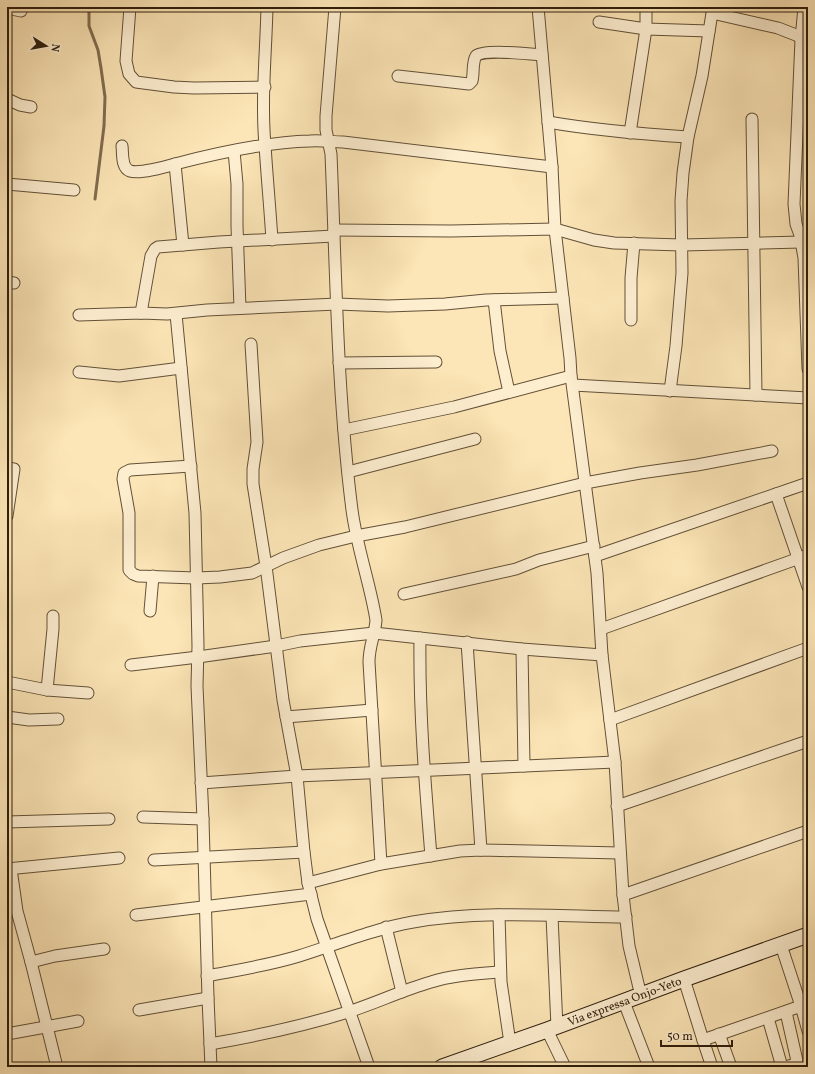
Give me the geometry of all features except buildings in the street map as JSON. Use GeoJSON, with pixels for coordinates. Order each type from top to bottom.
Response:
{"type":"FeatureCollection","features":[{"type":"Feature","properties":{"kind":"main road","name":"Via expressa Onjo-Yeto"},"geometry":{"type":"LineString","coordinates":[[452,1065],[684,979],[808,935]]}},
{"type":"Feature","properties":{"kind":"street"},"geometry":{"type":"LineString","coordinates":[[130,7],[126,61],[128,74],[136,82],[194,88],[265,87]]}},
{"type":"Feature","properties":{"kind":"street"},"geometry":{"type":"LineString","coordinates":[[267,7],[265,145],[272,240]]}},
{"type":"Feature","properties":{"kind":"street"},"geometry":{"type":"LineString","coordinates":[[335,7],[326,130],[331,154],[339,363],[348,472],[356,536],[375,615],[374,633],[369,652],[380,864]]}},
{"type":"Feature","properties":{"kind":"street"},"geometry":{"type":"LineString","coordinates":[[538,7],[552,167],[555,228],[572,381],[594,551],[602,655],[615,762],[623,895],[629,946],[641,996]]}},
{"type":"Feature","properties":{"kind":"street"},"geometry":{"type":"LineString","coordinates":[[630,133],[646,28],[646,7]]}},
{"type":"Feature","properties":{"kind":"street"},"geometry":{"type":"LineString","coordinates":[[7,8],[22,11]]}},
{"type":"Feature","properties":{"kind":"street"},"geometry":{"type":"LineString","coordinates":[[670,391],[682,273],[681,201],[683,173],[688,137],[702,76],[712,13],[778,28],[805,40]]}},
{"type":"Feature","properties":{"kind":"street"},"geometry":{"type":"LineString","coordinates":[[805,14],[805,40],[794,204],[796,224],[800,235],[804,258],[808,369]]}},
{"type":"Feature","properties":{"kind":"street"},"geometry":{"type":"LineString","coordinates":[[599,22],[646,28],[709,31]]}},
{"type":"Feature","properties":{"kind":"street"},"geometry":{"type":"LineString","coordinates":[[398,76],[469,84],[472,81],[474,62],[479,54],[492,53],[542,55]]}},
{"type":"Feature","properties":{"kind":"street"},"geometry":{"type":"LineString","coordinates":[[7,99],[20,105],[31,107]]}},
{"type":"Feature","properties":{"kind":"street"},"geometry":{"type":"LineString","coordinates":[[752,118],[752,207],[754,244],[756,395]]}},
{"type":"Feature","properties":{"kind":"street"},"geometry":{"type":"LineString","coordinates":[[548,122],[630,133],[688,137]]}},
{"type":"Feature","properties":{"kind":"street"},"geometry":{"type":"LineString","coordinates":[[122,146],[124,164],[130,171],[161,168],[265,145],[311,141],[343,142],[552,167]]}},
{"type":"Feature","properties":{"kind":"street"},"geometry":{"type":"LineString","coordinates":[[234,151],[238,184],[240,308]]}},
{"type":"Feature","properties":{"kind":"street"},"geometry":{"type":"LineString","coordinates":[[175,164],[183,245]]}},
{"type":"Feature","properties":{"kind":"street"},"geometry":{"type":"LineString","coordinates":[[7,184],[74,190]]}},
{"type":"Feature","properties":{"kind":"street"},"geometry":{"type":"LineString","coordinates":[[141,313],[152,252],[158,247],[272,240],[334,233],[451,232],[555,228],[594,240],[634,243],[682,245],[801,242]]}},
{"type":"Feature","properties":{"kind":"street"},"geometry":{"type":"LineString","coordinates":[[631,320],[631,278],[634,243]]}},
{"type":"Feature","properties":{"kind":"street"},"geometry":{"type":"LineString","coordinates":[[79,315],[141,313],[176,314],[240,308],[337,304],[388,306],[563,298]]}},
{"type":"Feature","properties":{"kind":"street"},"geometry":{"type":"LineString","coordinates":[[494,300],[500,351],[509,392]]}},
{"type":"Feature","properties":{"kind":"street"},"geometry":{"type":"LineString","coordinates":[[176,314],[195,513],[198,657],[197,686],[206,907],[210,1044],[209,1067]]}},
{"type":"Feature","properties":{"kind":"street"},"geometry":{"type":"LineString","coordinates":[[251,344],[257,442],[253,469],[253,484],[266,566],[286,717],[297,776],[309,888],[316,919],[368,1067]]}},
{"type":"Feature","properties":{"kind":"street"},"geometry":{"type":"LineString","coordinates":[[339,363],[436,362]]}},
{"type":"Feature","properties":{"kind":"street"},"geometry":{"type":"LineString","coordinates":[[79,372],[119,376],[181,368]]}},
{"type":"Feature","properties":{"kind":"street"},"geometry":{"type":"LineString","coordinates":[[344,430],[485,400],[509,392],[572,381],[670,391],[808,398]]}},
{"type":"Feature","properties":{"kind":"street"},"geometry":{"type":"LineString","coordinates":[[348,472],[475,439]]}},
{"type":"Feature","properties":{"kind":"street"},"geometry":{"type":"LineString","coordinates":[[191,466],[130,470],[123,475],[128,513],[129,570],[134,575],[196,578],[252,573],[283,558],[319,545],[356,536],[405,527],[585,483],[772,451]]}},
{"type":"Feature","properties":{"kind":"street"},"geometry":{"type":"LineString","coordinates":[[7,468],[14,470],[7,516]]}},
{"type":"Feature","properties":{"kind":"street"},"geometry":{"type":"LineString","coordinates":[[404,594],[516,568],[539,560],[594,551],[808,483]]}},
{"type":"Feature","properties":{"kind":"street"},"geometry":{"type":"LineString","coordinates":[[776,494],[803,556],[808,587]]}},
{"type":"Feature","properties":{"kind":"street"},"geometry":{"type":"LineString","coordinates":[[601,629],[803,556]]}},
{"type":"Feature","properties":{"kind":"street"},"geometry":{"type":"LineString","coordinates":[[150,611],[153,576]]}},
{"type":"Feature","properties":{"kind":"street"},"geometry":{"type":"LineString","coordinates":[[47,690],[53,616]]}},
{"type":"Feature","properties":{"kind":"street"},"geometry":{"type":"LineString","coordinates":[[131,665],[276,646],[300,641],[374,633],[522,649],[602,655]]}},
{"type":"Feature","properties":{"kind":"street"},"geometry":{"type":"LineString","coordinates":[[420,638],[419,686],[431,856]]}},
{"type":"Feature","properties":{"kind":"street"},"geometry":{"type":"LineString","coordinates":[[467,642],[481,850]]}},
{"type":"Feature","properties":{"kind":"street"},"geometry":{"type":"LineString","coordinates":[[610,720],[808,648]]}},
{"type":"Feature","properties":{"kind":"street"},"geometry":{"type":"LineString","coordinates":[[522,649],[524,766]]}},
{"type":"Feature","properties":{"kind":"street"},"geometry":{"type":"LineString","coordinates":[[7,682],[47,690],[88,693]]}},
{"type":"Feature","properties":{"kind":"street"},"geometry":{"type":"LineString","coordinates":[[286,717],[372,710]]}},
{"type":"Feature","properties":{"kind":"street"},"geometry":{"type":"LineString","coordinates":[[7,718],[36,720],[58,719]]}},
{"type":"Feature","properties":{"kind":"street"},"geometry":{"type":"LineString","coordinates":[[617,806],[808,741]]}},
{"type":"Feature","properties":{"kind":"street"},"geometry":{"type":"LineString","coordinates":[[201,783],[297,776],[615,762]]}},
{"type":"Feature","properties":{"kind":"street"},"geometry":{"type":"LineString","coordinates":[[143,817],[203,819]]}},
{"type":"Feature","properties":{"kind":"street"},"geometry":{"type":"LineString","coordinates":[[7,822],[109,819]]}},
{"type":"Feature","properties":{"kind":"street"},"geometry":{"type":"LineString","coordinates":[[623,895],[808,831]]}},
{"type":"Feature","properties":{"kind":"street"},"geometry":{"type":"LineString","coordinates":[[136,915],[206,907],[309,888],[380,864],[431,856],[481,850],[620,853]]}},
{"type":"Feature","properties":{"kind":"street"},"geometry":{"type":"LineString","coordinates":[[154,860],[304,852]]}},
{"type":"Feature","properties":{"kind":"street"},"geometry":{"type":"LineString","coordinates":[[57,1067],[17,911],[9,869],[119,858]]}},
{"type":"Feature","properties":{"kind":"street"},"geometry":{"type":"LineString","coordinates":[[207,976],[268,964],[298,956],[386,927],[443,917],[499,915],[626,917]]}},
{"type":"Feature","properties":{"kind":"street"},"geometry":{"type":"LineString","coordinates":[[499,915],[500,972],[510,1043]]}},
{"type":"Feature","properties":{"kind":"street"},"geometry":{"type":"LineString","coordinates":[[552,916],[552,1028],[565,1067]]}},
{"type":"Feature","properties":{"kind":"street"},"geometry":{"type":"LineString","coordinates":[[386,927],[402,992]]}},
{"type":"Feature","properties":{"kind":"street"},"geometry":{"type":"LineString","coordinates":[[781,945],[805,1005],[808,1031]]}},
{"type":"Feature","properties":{"kind":"street"},"geometry":{"type":"LineString","coordinates":[[31,962],[55,956],[104,950]]}},
{"type":"Feature","properties":{"kind":"street"},"geometry":{"type":"LineString","coordinates":[[210,1044],[273,1032],[349,1012],[431,982],[460,975],[500,972]]}},
{"type":"Feature","properties":{"kind":"street"},"geometry":{"type":"LineString","coordinates":[[684,979],[702,1040],[712,1067]]}},
{"type":"Feature","properties":{"kind":"street"},"geometry":{"type":"LineString","coordinates":[[139,1010],[208,998]]}},
{"type":"Feature","properties":{"kind":"street"},"geometry":{"type":"LineString","coordinates":[[624,1002],[649,1067]]}},
{"type":"Feature","properties":{"kind":"street"},"geometry":{"type":"LineString","coordinates":[[702,1040],[805,1005]]}},
{"type":"Feature","properties":{"kind":"street"},"geometry":{"type":"LineString","coordinates":[[785,1067],[796,1064],[797,1061],[786,1012]]}},
{"type":"Feature","properties":{"kind":"street"},"geometry":{"type":"LineString","coordinates":[[768,1018],[782,1067]]}},
{"type":"Feature","properties":{"kind":"street"},"geometry":{"type":"LineString","coordinates":[[7,1034],[78,1021]]}},
{"type":"Feature","properties":{"kind":"street"},"geometry":{"type":"LineString","coordinates":[[719,1034],[731,1067]]}},
{"type":"Feature","properties":{"kind":"waterway"},"geometry":{"type":"LineString","coordinates":[[89,7],[89,26],[98,50],[105,97],[104,126],[95,199]]}}]}
